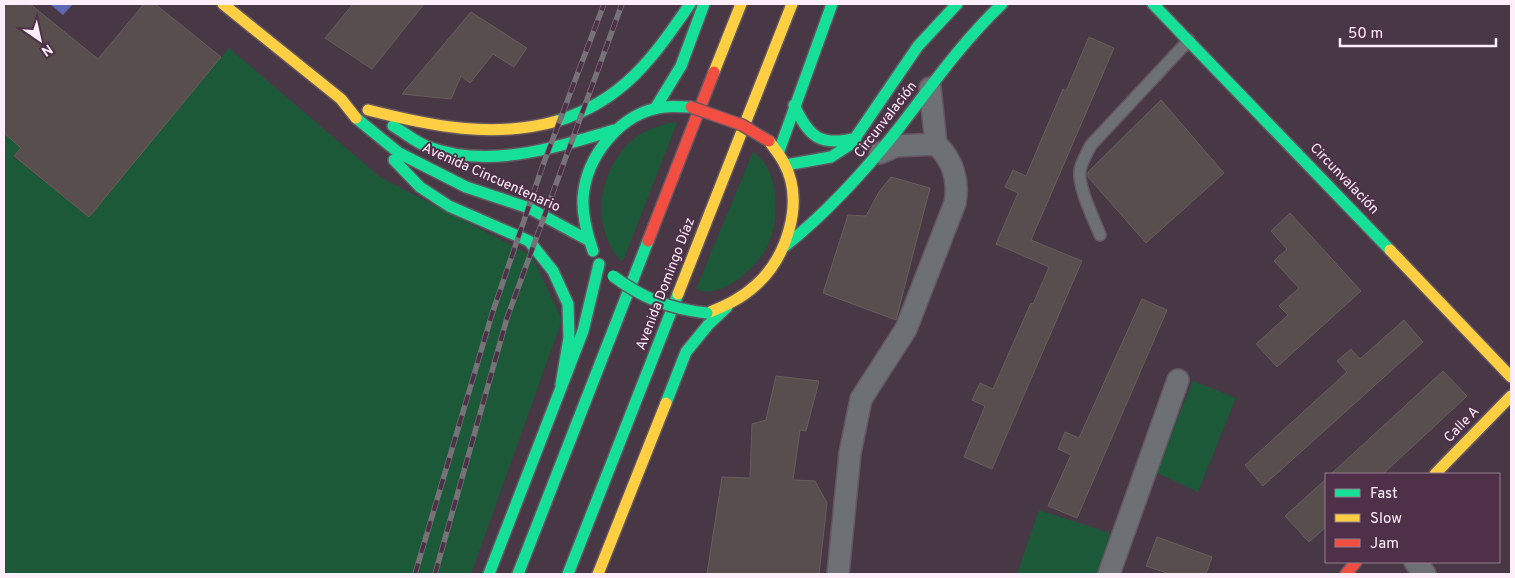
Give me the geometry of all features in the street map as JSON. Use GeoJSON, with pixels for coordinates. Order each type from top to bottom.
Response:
{"type":"FeatureCollection","features":[{"type":"Feature","properties":{"kind":"main road","name":"Avenida Cincuentenario"},"geometry":{"type":"LineString","coordinates":[[224,4],[341,99],[359,122],[399,153],[466,187],[529,208],[588,240]]}},
{"type":"Feature","properties":{"kind":"main road"},"geometry":{"type":"LineString","coordinates":[[368,110],[426,125],[479,132],[514,131],[550,124],[584,111],[614,94],[640,72],[662,46],[690,4]]}},
{"type":"Feature","properties":{"kind":"main road"},"geometry":{"type":"LineString","coordinates":[[656,107],[681,66],[704,4]]}},
{"type":"Feature","properties":{"kind":"main road"},"geometry":{"type":"LineString","coordinates":[[518,574],[741,4]]}},
{"type":"Feature","properties":{"kind":"main road","name":"Avenida Domingo Díaz"},"geometry":{"type":"LineString","coordinates":[[568,574],[792,4]]}},
{"type":"Feature","properties":{"kind":"main road"},"geometry":{"type":"LineString","coordinates":[[778,151],[832,4]]}},
{"type":"Feature","properties":{"kind":"main road","name":"Circunvalación"},"geometry":{"type":"LineString","coordinates":[[786,164],[831,157],[857,138],[918,46],[957,4]]}},
{"type":"Feature","properties":{"kind":"main road","name":"Circunvalación"},"geometry":{"type":"LineString","coordinates":[[785,246],[810,227],[880,153],[989,15],[1002,4]]}},
{"type":"Feature","properties":{"kind":"main road","name":"Circunvalación"},"geometry":{"type":"LineString","coordinates":[[1153,4],[1511,378]]}},
{"type":"Feature","properties":{"kind":"main road","name":"Avenida Cincuentenario"},"geometry":{"type":"LineString","coordinates":[[341,99],[368,110],[425,145],[468,158],[541,151],[614,130]]}},
{"type":"Feature","properties":{"kind":"main road"},"geometry":{"type":"LineString","coordinates":[[598,574],[686,352],[708,325],[727,307],[756,287],[773,268],[785,246],[791,223],[792,199],[786,164],[769,141],[742,125],[691,107],[673,104],[656,107],[630,118],[614,130],[596,154],[586,182],[583,211],[588,240],[599,264],[633,292],[656,304],[681,311],[707,313],[727,307]]}},
{"type":"Feature","properties":{"kind":"main road"},"geometry":{"type":"LineString","coordinates":[[794,105],[805,128],[815,138],[834,143],[857,138]]}},
{"type":"Feature","properties":{"kind":"main road"},"geometry":{"type":"LineString","coordinates":[[359,122],[420,187],[449,206],[529,241],[553,271],[568,304],[569,338],[561,385]]}},
{"type":"Feature","properties":{"kind":"main road"},"geometry":{"type":"LineString","coordinates":[[489,574],[583,332],[599,264]]}},
{"type":"Feature","properties":{"kind":"main road","name":"Calle A"},"geometry":{"type":"LineString","coordinates":[[1436,473],[1511,396]]}},
{"type":"Feature","properties":{"kind":"main road"},"geometry":{"type":"LineString","coordinates":[[1346,574],[1355,563]]}},
{"type":"Feature","properties":{"kind":"street"},"geometry":{"type":"LineString","coordinates":[[838,574],[850,453],[861,399],[906,329],[955,203],[957,188],[953,170],[946,153],[936,144],[930,88]]}},
{"type":"Feature","properties":{"kind":"street"},"geometry":{"type":"LineString","coordinates":[[880,153],[896,146],[936,144]]}},
{"type":"Feature","properties":{"kind":"street"},"geometry":{"type":"LineString","coordinates":[[1109,574],[1178,380]]}},
{"type":"Feature","properties":{"kind":"street"},"geometry":{"type":"LineString","coordinates":[[1416,563],[1425,574]]}},
{"type":"Feature","properties":{"kind":"lane"},"geometry":{"type":"LineString","coordinates":[[242,4],[244,21]]}},
{"type":"Feature","properties":{"kind":"lane"},"geometry":{"type":"LineString","coordinates":[[1100,235],[1081,183],[1080,171],[1084,159],[1091,145],[1189,40]]}},
{"type":"Feature","properties":{"kind":"green space"},"geometry":{"type":"Polygon","coordinates":[[[229,48],[380,177],[532,256],[562,320],[471,574],[4,574],[4,133],[21,148],[14,157],[89,217],[229,48]]]}},
{"type":"Feature","properties":{"kind":"green space"},"geometry":{"type":"Polygon","coordinates":[[[674,122],[677,123],[623,261],[620,260],[610,246],[604,230],[602,196],[606,180],[613,164],[635,138],[649,130],[674,122]]]}},
{"type":"Feature","properties":{"kind":"green space"},"geometry":{"type":"Polygon","coordinates":[[[753,152],[762,160],[773,182],[776,209],[775,222],[768,245],[756,263],[738,280],[716,291],[706,292],[696,289],[753,152]]]}},
{"type":"Feature","properties":{"kind":"green space"},"geometry":{"type":"Polygon","coordinates":[[[1193,381],[1236,398],[1198,492],[1155,472],[1193,381]]]}},
{"type":"Feature","properties":{"kind":"green space"},"geometry":{"type":"Polygon","coordinates":[[[1039,510],[1116,535],[1102,574],[1017,574],[1039,510]]]}},
{"type":"Feature","properties":{"kind":"water"},"geometry":{"type":"Polygon","coordinates":[[[50,4],[73,4],[63,15],[50,4]]]}},
{"type":"Feature","properties":{"kind":"building"},"geometry":{"type":"Polygon","coordinates":[[[4,4],[30,4],[98,59],[144,4],[155,4],[221,57],[89,217],[14,156],[21,148],[4,133],[4,4]]]}},
{"type":"Feature","properties":{"kind":"building"},"geometry":{"type":"Polygon","coordinates":[[[353,4],[424,4],[372,69],[325,38],[353,4]]]}},
{"type":"Feature","properties":{"kind":"building"},"geometry":{"type":"Polygon","coordinates":[[[471,12],[527,48],[514,67],[493,54],[470,83],[461,76],[451,99],[402,94],[471,12]]]}},
{"type":"Feature","properties":{"kind":"building"},"geometry":{"type":"Polygon","coordinates":[[[1089,37],[1114,48],[1031,240],[1082,261],[992,469],[964,457],[985,406],[972,400],[980,383],[993,389],[1049,267],[996,244],[1018,193],[1005,187],[1013,170],[1026,176],[1063,89],[1066,91],[1089,37]]]}},
{"type":"Feature","properties":{"kind":"building"},"geometry":{"type":"Polygon","coordinates":[[[1161,100],[1224,173],[1146,243],[1088,177],[1088,172],[1161,100]]]}},
{"type":"Feature","properties":{"kind":"building"},"geometry":{"type":"Polygon","coordinates":[[[891,177],[930,188],[896,320],[823,293],[848,215],[866,216],[879,192],[891,177]]]}},
{"type":"Feature","properties":{"kind":"building"},"geometry":{"type":"Polygon","coordinates":[[[1290,213],[1361,291],[1277,367],[1256,344],[1288,315],[1279,306],[1299,288],[1274,261],[1287,249],[1271,231],[1290,213]]]}},
{"type":"Feature","properties":{"kind":"building"},"geometry":{"type":"Polygon","coordinates":[[[1142,299],[1167,310],[1077,518],[1048,506],[1071,455],[1058,449],[1065,432],[1079,438],[1142,299]]]}},
{"type":"Feature","properties":{"kind":"building"},"geometry":{"type":"Polygon","coordinates":[[[1404,320],[1423,342],[1263,486],[1245,465],[1347,372],[1337,361],[1351,349],[1360,359],[1404,320]]]}},
{"type":"Feature","properties":{"kind":"building"},"geometry":{"type":"Polygon","coordinates":[[[1443,371],[1467,396],[1384,473],[1332,473],[1443,371]]]}},
{"type":"Feature","properties":{"kind":"building"},"geometry":{"type":"Polygon","coordinates":[[[776,376],[819,381],[806,431],[800,430],[793,480],[815,481],[827,503],[819,574],[707,574],[722,477],[750,478],[752,424],[766,420],[776,376]]]}},
{"type":"Feature","properties":{"kind":"building"},"geometry":{"type":"Polygon","coordinates":[[[1325,480],[1325,528],[1309,542],[1285,516],[1325,480]]]}},
{"type":"Feature","properties":{"kind":"building"},"geometry":{"type":"Polygon","coordinates":[[[1157,537],[1212,557],[1206,574],[1170,574],[1146,566],[1157,537]]]}},
{"type":"Feature","properties":{"kind":"railway"},"geometry":{"type":"LineString","coordinates":[[415,574],[492,314],[543,165],[604,4]]}},
{"type":"Feature","properties":{"kind":"railway"},"geometry":{"type":"LineString","coordinates":[[435,574],[507,318],[622,4]]}},
{"type":"Feature","properties":{"kind":"traffic: fast"},"geometry":{"type":"LineString","coordinates":[[557,121],[600,102],[634,75],[663,42],[690,4]]}},
{"type":"Feature","properties":{"kind":"traffic: fast"},"geometry":{"type":"LineString","coordinates":[[656,107],[681,66],[704,4]]}},
{"type":"Feature","properties":{"kind":"traffic: fast"},"geometry":{"type":"LineString","coordinates":[[779,151],[832,4]]}},
{"type":"Feature","properties":{"kind":"traffic: fast"},"geometry":{"type":"LineString","coordinates":[[786,165],[831,157],[851,144],[918,46],[957,4]]}},
{"type":"Feature","properties":{"kind":"traffic: fast"},"geometry":{"type":"LineString","coordinates":[[785,246],[817,219],[860,175],[961,48],[1002,4]]}},
{"type":"Feature","properties":{"kind":"traffic: fast"},"geometry":{"type":"LineString","coordinates":[[1153,4],[1390,250]]}},
{"type":"Feature","properties":{"kind":"traffic: fast"},"geometry":{"type":"LineString","coordinates":[[794,105],[805,125],[817,137],[833,141],[856,138]]}},
{"type":"Feature","properties":{"kind":"traffic: fast"},"geometry":{"type":"LineString","coordinates":[[593,251],[585,225],[583,198],[591,167],[599,152],[620,127],[634,117],[664,107],[691,107]]}},
{"type":"Feature","properties":{"kind":"traffic: fast"},"geometry":{"type":"LineString","coordinates":[[356,118],[399,153],[466,187],[529,208],[588,240]]}},
{"type":"Feature","properties":{"kind":"traffic: fast"},"geometry":{"type":"LineString","coordinates":[[393,126],[426,146],[449,153],[473,156],[520,154],[614,130]]}},
{"type":"Feature","properties":{"kind":"traffic: fast"},"geometry":{"type":"LineString","coordinates":[[394,160],[420,187],[449,206],[529,241],[553,271],[568,304],[569,338],[561,385]]}},
{"type":"Feature","properties":{"kind":"traffic: fast"},"geometry":{"type":"LineString","coordinates":[[518,574],[648,241]]}},
{"type":"Feature","properties":{"kind":"traffic: fast"},"geometry":{"type":"LineString","coordinates":[[489,574],[583,331],[599,264]]}},
{"type":"Feature","properties":{"kind":"traffic: fast"},"geometry":{"type":"LineString","coordinates":[[613,276],[624,284],[657,301],[681,309],[707,313]]}},
{"type":"Feature","properties":{"kind":"traffic: fast"},"geometry":{"type":"LineString","coordinates":[[568,574],[678,294]]}},
{"type":"Feature","properties":{"kind":"traffic: fast"},"geometry":{"type":"LineString","coordinates":[[666,403],[686,352],[708,325],[727,307]]}},
{"type":"Feature","properties":{"kind":"traffic: slow"},"geometry":{"type":"LineString","coordinates":[[223,4],[341,99],[356,118]]}},
{"type":"Feature","properties":{"kind":"traffic: slow"},"geometry":{"type":"LineString","coordinates":[[714,72],[741,4]]}},
{"type":"Feature","properties":{"kind":"traffic: slow"},"geometry":{"type":"LineString","coordinates":[[678,294],[792,4]]}},
{"type":"Feature","properties":{"kind":"traffic: slow"},"geometry":{"type":"LineString","coordinates":[[368,110],[415,121],[486,130],[533,126],[557,121]]}},
{"type":"Feature","properties":{"kind":"traffic: slow"},"geometry":{"type":"LineString","coordinates":[[710,312],[734,301],[756,285],[776,260],[790,228],[793,211],[790,178],[779,154],[769,141]]}},
{"type":"Feature","properties":{"kind":"traffic: slow"},"geometry":{"type":"LineString","coordinates":[[1390,250],[1511,377]]}},
{"type":"Feature","properties":{"kind":"traffic: slow"},"geometry":{"type":"LineString","coordinates":[[1436,473],[1511,396]]}},
{"type":"Feature","properties":{"kind":"traffic: slow"},"geometry":{"type":"LineString","coordinates":[[598,574],[666,403]]}},
{"type":"Feature","properties":{"kind":"traffic: jam"},"geometry":{"type":"LineString","coordinates":[[648,241],[714,72]]}},
{"type":"Feature","properties":{"kind":"traffic: jam"},"geometry":{"type":"LineString","coordinates":[[691,107],[742,125],[769,141]]}},
{"type":"Feature","properties":{"kind":"traffic: jam"},"geometry":{"type":"LineString","coordinates":[[1346,574],[1355,563]]}}]}
